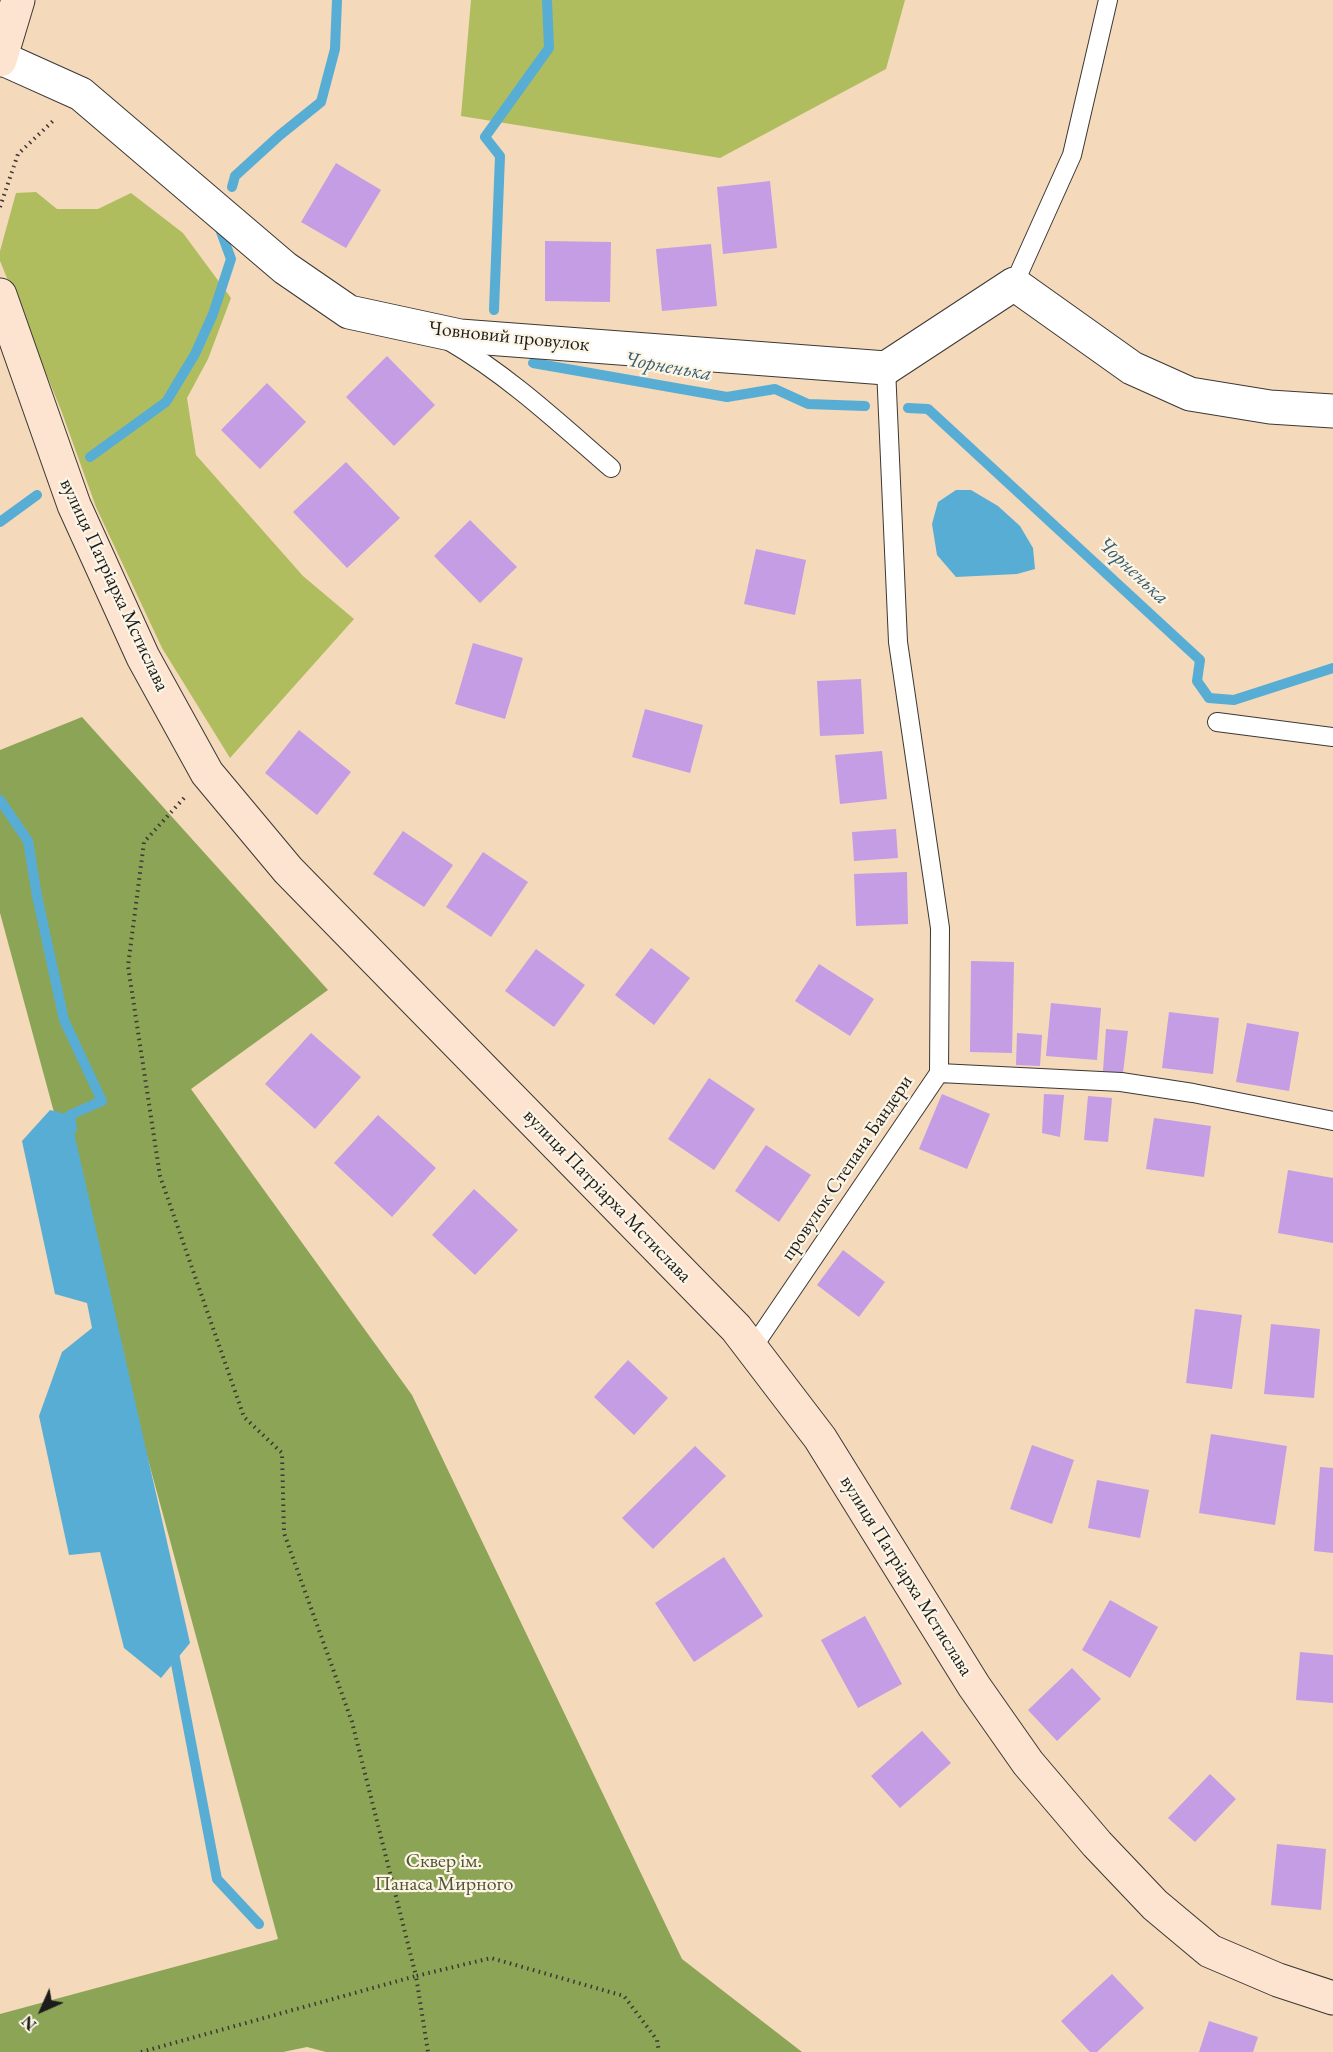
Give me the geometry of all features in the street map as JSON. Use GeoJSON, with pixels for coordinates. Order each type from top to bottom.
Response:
{"type":"FeatureCollection","features":[{"type":"Feature","properties":{"kind":"main road"},"geometry":{"type":"LineString","coordinates":[[0,59],[18,0]]}},
{"type":"Feature","properties":{"kind":"main road","name":"вулиця Патріарха Мстислава"},"geometry":{"type":"LineString","coordinates":[[0,296],[74,506],[142,657],[207,773],[288,870],[736,1328],[820,1438],[974,1686],[1028,1763],[1097,1844],[1155,1905],[1210,1951],[1278,1980],[1333,1998]]}},
{"type":"Feature","properties":{"kind":"street","name":"Човновий провулок"},"geometry":{"type":"LineString","coordinates":[[0,59],[81,94],[285,268],[349,312],[460,336],[886,368]]}},
{"type":"Feature","properties":{"kind":"street"},"geometry":{"type":"LineString","coordinates":[[886,368],[1014,285],[1131,368],[1190,394],[1270,407],[1333,411]]}},
{"type":"Feature","properties":{"kind":"lane"},"geometry":{"type":"LineString","coordinates":[[1014,285],[1072,155],[1108,0]]}},
{"type":"Feature","properties":{"kind":"lane"},"geometry":{"type":"LineString","coordinates":[[428,329],[469,353],[532,399],[611,468]]}},
{"type":"Feature","properties":{"kind":"lane"},"geometry":{"type":"LineString","coordinates":[[886,368],[898,642],[940,928],[939,1073]]}},
{"type":"Feature","properties":{"kind":"lane"},"geometry":{"type":"LineString","coordinates":[[1217,722],[1333,737]]}},
{"type":"Feature","properties":{"kind":"lane","name":"провулок Степана Бандери"},"geometry":{"type":"LineString","coordinates":[[751,1350],[939,1073],[1121,1082],[1193,1093],[1333,1121]]}},
{"type":"Feature","properties":{"kind":"path"},"geometry":{"type":"LineString","coordinates":[[0,207],[18,154],[81,94]]}},
{"type":"Feature","properties":{"kind":"path"},"geometry":{"type":"LineString","coordinates":[[207,773],[144,842],[128,966],[160,1176],[244,1417],[282,1453],[284,1533],[352,1722],[416,1976],[428,2052]]}},
{"type":"Feature","properties":{"kind":"path"},"geometry":{"type":"LineString","coordinates":[[141,2052],[416,1976],[491,1958],[624,1996],[657,2040],[658,2052]]}},
{"type":"Feature","properties":{"kind":"green space"},"geometry":{"type":"Polygon","coordinates":[[[471,0],[905,0],[886,69],[720,158],[461,116],[471,0]]]}},
{"type":"Feature","properties":{"kind":"green space"},"geometry":{"type":"Polygon","coordinates":[[[36,192],[57,209],[98,209],[131,193],[183,233],[231,298],[208,359],[187,398],[196,455],[303,576],[354,619],[230,758],[162,648],[96,507],[61,410],[0,261],[0,251],[16,193],[36,192]]]}},
{"type":"Feature","properties":{"kind":"green space","name":"Сквер ім. Панаса Мирного"},"geometry":{"type":"Polygon","coordinates":[[[82,717],[328,990],[191,1089],[412,1395],[682,1959],[802,2052],[326,2052],[307,2047],[283,2052],[0,2052],[0,2014],[278,1939],[0,913],[0,750],[82,717]]]}},
{"type":"Feature","properties":{"kind":"water"},"geometry":{"type":"Polygon","coordinates":[[[956,490],[971,490],[998,506],[1020,526],[1033,548],[1035,569],[1017,574],[956,577],[937,555],[932,524],[938,502],[956,490]]]}},
{"type":"Feature","properties":{"kind":"water"},"geometry":{"type":"Polygon","coordinates":[[[50,1110],[70,1115],[190,1643],[161,1678],[124,1648],[100,1552],[69,1555],[39,1416],[62,1352],[92,1328],[87,1303],[55,1294],[22,1141],[50,1110]]]}},
{"type":"Feature","properties":{"kind":"building"},"geometry":{"type":"Polygon","coordinates":[[[336,163],[381,190],[346,248],[301,222],[336,163]]]}},
{"type":"Feature","properties":{"kind":"building"},"geometry":{"type":"Polygon","coordinates":[[[770,181],[777,248],[723,254],[717,187],[770,181]]]}},
{"type":"Feature","properties":{"kind":"building"},"geometry":{"type":"Polygon","coordinates":[[[545,241],[611,242],[610,302],[545,301],[545,241]]]}},
{"type":"Feature","properties":{"kind":"building"},"geometry":{"type":"Polygon","coordinates":[[[711,244],[717,306],[662,311],[656,249],[711,244]]]}},
{"type":"Feature","properties":{"kind":"building"},"geometry":{"type":"Polygon","coordinates":[[[387,356],[435,405],[394,446],[346,397],[387,356]]]}},
{"type":"Feature","properties":{"kind":"building"},"geometry":{"type":"Polygon","coordinates":[[[267,383],[306,422],[260,469],[221,430],[267,383]]]}},
{"type":"Feature","properties":{"kind":"building"},"geometry":{"type":"Polygon","coordinates":[[[346,462],[400,518],[347,568],[293,512],[346,462]]]}},
{"type":"Feature","properties":{"kind":"building"},"geometry":{"type":"Polygon","coordinates":[[[470,520],[517,567],[480,603],[434,556],[470,520]]]}},
{"type":"Feature","properties":{"kind":"building"},"geometry":{"type":"Polygon","coordinates":[[[756,549],[806,560],[795,615],[744,604],[756,549]]]}},
{"type":"Feature","properties":{"kind":"building"},"geometry":{"type":"Polygon","coordinates":[[[473,643],[523,658],[505,719],[455,704],[473,643]]]}},
{"type":"Feature","properties":{"kind":"building"},"geometry":{"type":"Polygon","coordinates":[[[861,679],[864,734],[820,736],[817,681],[861,679]]]}},
{"type":"Feature","properties":{"kind":"building"},"geometry":{"type":"Polygon","coordinates":[[[645,709],[703,725],[690,773],[632,757],[645,709]]]}},
{"type":"Feature","properties":{"kind":"building"},"geometry":{"type":"Polygon","coordinates":[[[299,730],[351,772],[317,815],[265,773],[299,730]]]}},
{"type":"Feature","properties":{"kind":"building"},"geometry":{"type":"Polygon","coordinates":[[[882,751],[887,799],[840,804],[835,755],[882,751]]]}},
{"type":"Feature","properties":{"kind":"building"},"geometry":{"type":"Polygon","coordinates":[[[896,829],[898,858],[854,861],[852,832],[896,829]]]}},
{"type":"Feature","properties":{"kind":"building"},"geometry":{"type":"Polygon","coordinates":[[[403,831],[453,865],[424,907],[373,874],[403,831]]]}},
{"type":"Feature","properties":{"kind":"building"},"geometry":{"type":"Polygon","coordinates":[[[483,852],[528,882],[491,937],[446,907],[483,852]]]}},
{"type":"Feature","properties":{"kind":"building"},"geometry":{"type":"Polygon","coordinates":[[[907,872],[908,924],[856,926],[854,874],[907,872]]]}},
{"type":"Feature","properties":{"kind":"building"},"geometry":{"type":"Polygon","coordinates":[[[651,948],[690,978],[654,1025],[615,995],[651,948]]]}},
{"type":"Feature","properties":{"kind":"building"},"geometry":{"type":"Polygon","coordinates":[[[536,949],[585,985],[554,1027],[505,991],[536,949]]]}},
{"type":"Feature","properties":{"kind":"building"},"geometry":{"type":"Polygon","coordinates":[[[971,961],[1014,962],[1012,1053],[970,1052],[971,961]]]}},
{"type":"Feature","properties":{"kind":"building"},"geometry":{"type":"Polygon","coordinates":[[[819,964],[874,999],[850,1036],[795,1001],[819,964]]]}},
{"type":"Feature","properties":{"kind":"building"},"geometry":{"type":"Polygon","coordinates":[[[1051,1003],[1101,1008],[1097,1060],[1046,1056],[1051,1003]]]}},
{"type":"Feature","properties":{"kind":"building"},"geometry":{"type":"Polygon","coordinates":[[[1169,1012],[1219,1018],[1213,1074],[1162,1068],[1169,1012]]]}},
{"type":"Feature","properties":{"kind":"building"},"geometry":{"type":"Polygon","coordinates":[[[1247,1023],[1299,1032],[1289,1091],[1236,1082],[1247,1023]]]}},
{"type":"Feature","properties":{"kind":"building"},"geometry":{"type":"Polygon","coordinates":[[[1106,1029],[1128,1031],[1123,1073],[1103,1071],[1106,1029]]]}},
{"type":"Feature","properties":{"kind":"building"},"geometry":{"type":"Polygon","coordinates":[[[311,1033],[361,1077],[315,1129],[265,1084],[311,1033]]]}},
{"type":"Feature","properties":{"kind":"building"},"geometry":{"type":"Polygon","coordinates":[[[1017,1033],[1042,1035],[1040,1066],[1016,1065],[1017,1033]]]}},
{"type":"Feature","properties":{"kind":"building"},"geometry":{"type":"Polygon","coordinates":[[[709,1078],[755,1109],[714,1170],[668,1139],[709,1078]]]}},
{"type":"Feature","properties":{"kind":"building"},"geometry":{"type":"Polygon","coordinates":[[[942,1094],[990,1114],[967,1169],[919,1149],[942,1094]]]}},
{"type":"Feature","properties":{"kind":"building"},"geometry":{"type":"Polygon","coordinates":[[[1044,1094],[1064,1095],[1060,1137],[1042,1133],[1044,1094]]]}},
{"type":"Feature","properties":{"kind":"building"},"geometry":{"type":"Polygon","coordinates":[[[1088,1096],[1112,1098],[1108,1142],[1084,1140],[1088,1096]]]}},
{"type":"Feature","properties":{"kind":"building"},"geometry":{"type":"Polygon","coordinates":[[[378,1115],[436,1168],[392,1217],[334,1163],[378,1115]]]}},
{"type":"Feature","properties":{"kind":"building"},"geometry":{"type":"Polygon","coordinates":[[[1154,1118],[1211,1126],[1204,1177],[1146,1169],[1154,1118]]]}},
{"type":"Feature","properties":{"kind":"building"},"geometry":{"type":"Polygon","coordinates":[[[766,1145],[811,1175],[779,1222],[735,1191],[766,1145]]]}},
{"type":"Feature","properties":{"kind":"building"},"geometry":{"type":"Polygon","coordinates":[[[1288,1170],[1333,1178],[1333,1243],[1278,1233],[1288,1170]]]}},
{"type":"Feature","properties":{"kind":"building"},"geometry":{"type":"Polygon","coordinates":[[[474,1189],[518,1230],[475,1275],[432,1235],[474,1189]]]}},
{"type":"Feature","properties":{"kind":"building"},"geometry":{"type":"Polygon","coordinates":[[[843,1250],[885,1282],[859,1317],[817,1285],[843,1250]]]}},
{"type":"Feature","properties":{"kind":"building"},"geometry":{"type":"Polygon","coordinates":[[[1195,1309],[1242,1315],[1232,1389],[1186,1383],[1195,1309]]]}},
{"type":"Feature","properties":{"kind":"building"},"geometry":{"type":"Polygon","coordinates":[[[1271,1324],[1320,1329],[1314,1398],[1264,1394],[1271,1324]]]}},
{"type":"Feature","properties":{"kind":"building"},"geometry":{"type":"Polygon","coordinates":[[[628,1360],[668,1398],[634,1435],[594,1397],[628,1360]]]}},
{"type":"Feature","properties":{"kind":"building"},"geometry":{"type":"Polygon","coordinates":[[[1211,1434],[1287,1446],[1275,1525],[1199,1513],[1211,1434]]]}},
{"type":"Feature","properties":{"kind":"building"},"geometry":{"type":"Polygon","coordinates":[[[1032,1445],[1074,1460],[1052,1524],[1010,1509],[1032,1445]]]}},
{"type":"Feature","properties":{"kind":"building"},"geometry":{"type":"Polygon","coordinates":[[[695,1446],[726,1476],[653,1549],[622,1518],[695,1446]]]}},
{"type":"Feature","properties":{"kind":"building"},"geometry":{"type":"Polygon","coordinates":[[[1320,1467],[1333,1468],[1333,1553],[1314,1551],[1320,1467]]]}},
{"type":"Feature","properties":{"kind":"building"},"geometry":{"type":"Polygon","coordinates":[[[1097,1480],[1149,1490],[1140,1538],[1088,1528],[1097,1480]]]}},
{"type":"Feature","properties":{"kind":"building"},"geometry":{"type":"Polygon","coordinates":[[[724,1557],[763,1616],[694,1662],[655,1603],[724,1557]]]}},
{"type":"Feature","properties":{"kind":"building"},"geometry":{"type":"Polygon","coordinates":[[[1110,1600],[1158,1627],[1130,1678],[1082,1650],[1110,1600]]]}},
{"type":"Feature","properties":{"kind":"building"},"geometry":{"type":"Polygon","coordinates":[[[865,1616],[902,1684],[858,1708],[821,1640],[865,1616]]]}},
{"type":"Feature","properties":{"kind":"building"},"geometry":{"type":"Polygon","coordinates":[[[1300,1652],[1333,1655],[1333,1703],[1296,1700],[1300,1652]]]}},
{"type":"Feature","properties":{"kind":"building"},"geometry":{"type":"Polygon","coordinates":[[[1072,1668],[1101,1699],[1057,1741],[1028,1710],[1072,1668]]]}},
{"type":"Feature","properties":{"kind":"building"},"geometry":{"type":"Polygon","coordinates":[[[922,1731],[951,1763],[900,1808],[871,1776],[922,1731]]]}},
{"type":"Feature","properties":{"kind":"building"},"geometry":{"type":"Polygon","coordinates":[[[1210,1774],[1236,1799],[1195,1842],[1168,1818],[1210,1774]]]}},
{"type":"Feature","properties":{"kind":"building"},"geometry":{"type":"Polygon","coordinates":[[[1277,1844],[1326,1849],[1321,1910],[1271,1905],[1277,1844]]]}},
{"type":"Feature","properties":{"kind":"building"},"geometry":{"type":"Polygon","coordinates":[[[1112,1974],[1144,2008],[1097,2052],[1090,2052],[1061,2021],[1112,1974]]]}},
{"type":"Feature","properties":{"kind":"building"},"geometry":{"type":"Polygon","coordinates":[[[1209,2021],[1258,2037],[1253,2052],[1199,2052],[1209,2021]]]}},
{"type":"Feature","properties":{"kind":"waterway"},"geometry":{"type":"LineString","coordinates":[[232,187],[235,176],[321,102],[335,49],[337,0]]}},
{"type":"Feature","properties":{"kind":"waterway","name":"Чорненька"},"geometry":{"type":"LineString","coordinates":[[494,310],[500,156],[485,137],[549,48],[547,0]]}},
{"type":"Feature","properties":{"kind":"waterway"},"geometry":{"type":"LineString","coordinates":[[90,457],[166,402],[195,354],[213,314],[231,259],[220,229]]}},
{"type":"Feature","properties":{"kind":"waterway","name":"Чорненька"},"geometry":{"type":"LineString","coordinates":[[533,363],[727,397],[775,389],[808,404],[865,406]]}},
{"type":"Feature","properties":{"kind":"waterway","name":"Чорненька"},"geometry":{"type":"LineString","coordinates":[[908,408],[928,409],[1200,660],[1197,681],[1209,698],[1234,700],[1333,668]]}},
{"type":"Feature","properties":{"kind":"waterway"},"geometry":{"type":"LineString","coordinates":[[0,522],[37,495]]}},
{"type":"Feature","properties":{"kind":"waterway"},"geometry":{"type":"LineString","coordinates":[[0,800],[28,841],[37,896],[64,1020],[102,1101],[70,1115],[72,1129]]}},
{"type":"Feature","properties":{"kind":"waterway"},"geometry":{"type":"LineString","coordinates":[[173,1648],[217,1879],[259,1924]]}}]}
